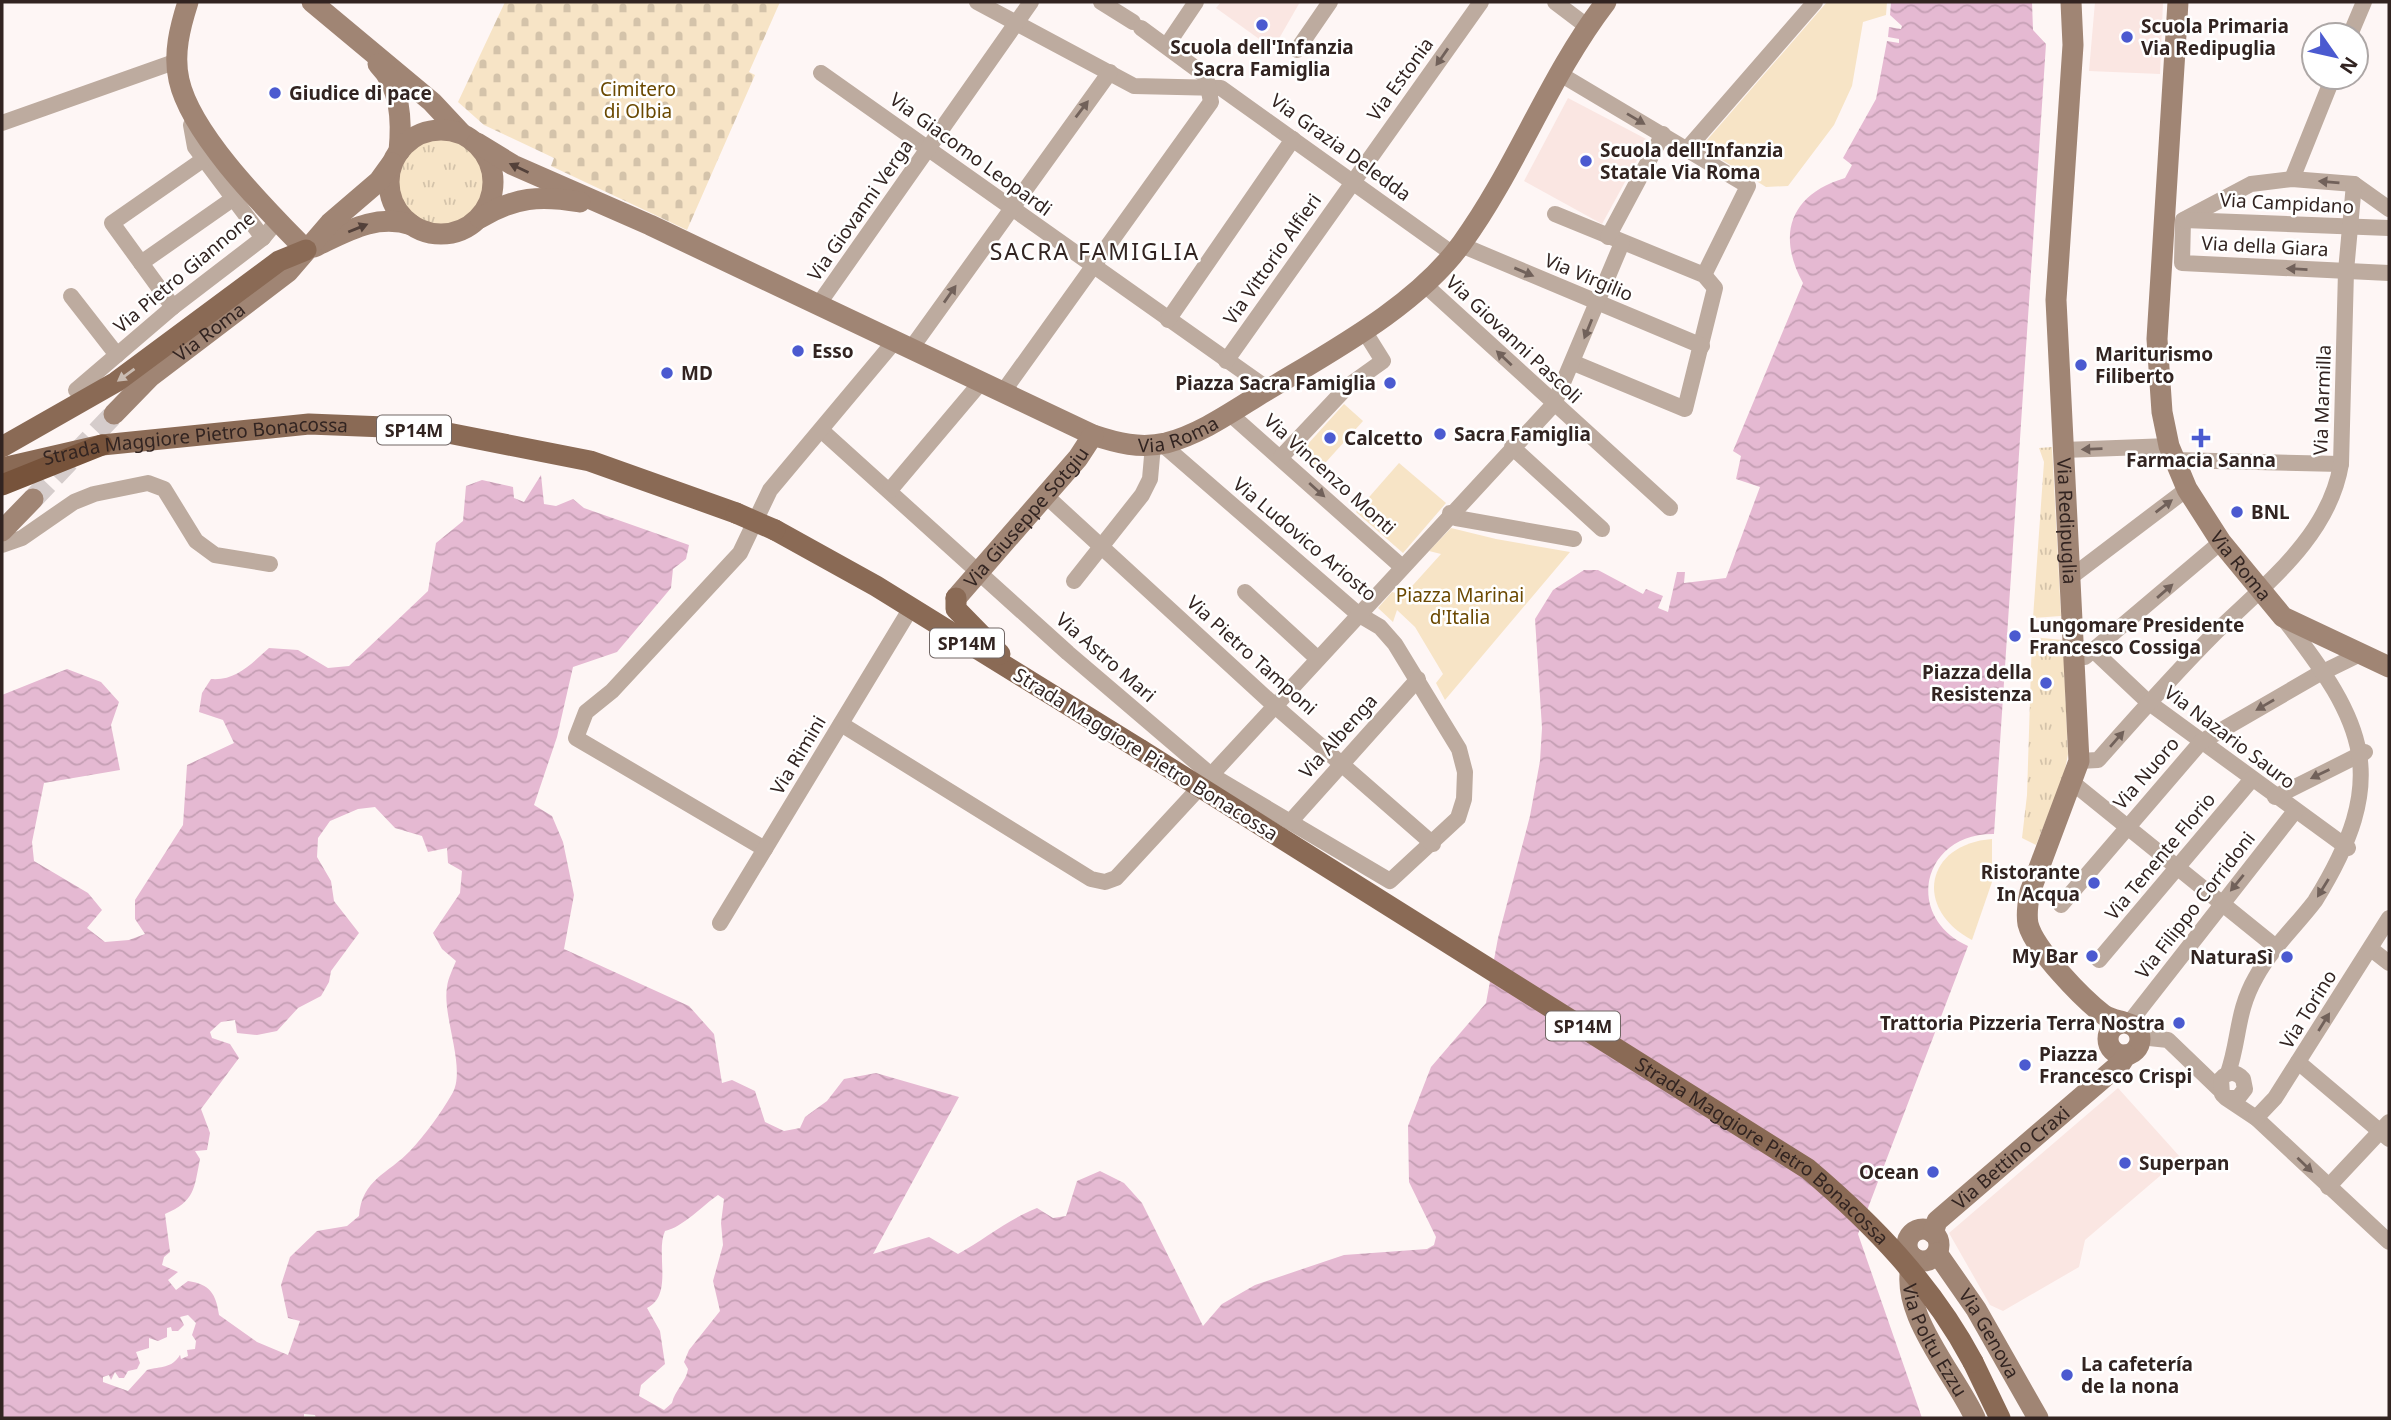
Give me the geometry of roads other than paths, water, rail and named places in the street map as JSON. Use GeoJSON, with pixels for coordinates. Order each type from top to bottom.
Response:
{"type":"FeatureCollection","features":[{"type":"Feature","properties":{"kind":"highway"},"geometry":{"type":"LineString","coordinates":[[2,485],[102,445]]}},
{"type":"Feature","properties":{"kind":"main road"},"geometry":{"type":"LineString","coordinates":[[2,447],[116,382],[279,261],[306,250],[208,139],[195,118],[179,81],[177,61],[180,26],[188,2]]}},
{"type":"Feature","properties":{"kind":"main road"},"geometry":{"type":"LineString","coordinates":[[312,2],[432,102],[469,138],[492,167],[492,195],[478,219]]}},
{"type":"Feature","properties":{"kind":"main road","name":"Via Roma"},"geometry":{"type":"LineString","coordinates":[[603,205],[1093,435],[1126,446],[1157,444],[1186,437],[1229,413],[1363,329],[1424,284],[1457,250],[1496,191],[1560,74],[1606,2]]}},
{"type":"Feature","properties":{"kind":"main road","name":"Via Redipuglia"},"geometry":{"type":"LineString","coordinates":[[2071,2],[2073,45],[2056,300],[2079,761],[2030,892],[2027,914],[2031,933],[2039,944],[2096,1007],[2107,1017],[2130,1027]]}},
{"type":"Feature","properties":{"kind":"main road","name":"Via Roma"},"geometry":{"type":"LineString","coordinates":[[2178,2],[2173,220],[2157,339],[2158,376],[2171,453],[2188,489],[2221,542],[2283,617]]}},
{"type":"Feature","properties":{"kind":"main road"},"geometry":{"type":"LineString","coordinates":[[358,42],[387,72],[396,94],[400,115],[396,158],[389,181],[392,198],[399,213],[412,225],[439,234],[453,233],[514,202],[546,196],[603,205]]}},
{"type":"Feature","properties":{"kind":"main road"},"geometry":{"type":"LineString","coordinates":[[396,158],[408,141],[427,132],[448,130],[469,138],[513,165],[603,205]]}},
{"type":"Feature","properties":{"kind":"main road","name":"Via Roma"},"geometry":{"type":"LineString","coordinates":[[114,414],[158,370],[288,272],[330,223],[379,181],[396,158]]}},
{"type":"Feature","properties":{"kind":"main road"},"geometry":{"type":"LineString","coordinates":[[277,220],[282,239],[279,261]]}},
{"type":"Feature","properties":{"kind":"main road","name":"Via Roma"},"geometry":{"type":"LineString","coordinates":[[306,250],[359,226],[380,220],[396,220],[412,225]]}},
{"type":"Feature","properties":{"kind":"main road","name":"Strada Maggiore Pietro Bonacossa"},"geometry":{"type":"LineString","coordinates":[[2,468],[102,445],[309,424],[448,433],[590,461],[736,513],[775,530],[911,608],[1141,750],[1808,1169],[1891,1245],[1924,1286],[1960,1338],[2000,1418]]}},
{"type":"Feature","properties":{"kind":"main road","name":"Via Giuseppe Sotgiu"},"geometry":{"type":"LineString","coordinates":[[1024,678],[956,609],[956,598],[1093,435]]}},
{"type":"Feature","properties":{"kind":"main road"},"geometry":{"type":"LineString","coordinates":[[2,531],[33,499]]}},
{"type":"Feature","properties":{"kind":"main road"},"geometry":{"type":"LineString","coordinates":[[2283,617],[2389,667]]}},
{"type":"Feature","properties":{"kind":"main road","name":"Via Redipuglia"},"geometry":{"type":"LineString","coordinates":[[2096,1007],[2114,1046]]}},
{"type":"Feature","properties":{"kind":"main road"},"geometry":{"type":"LineString","coordinates":[[2113,1027],[2130,1027],[2138,1048],[2114,1046],[2113,1027]]}},
{"type":"Feature","properties":{"kind":"main road","name":"Via Bettino Craxi"},"geometry":{"type":"LineString","coordinates":[[1935,1243],[1937,1221],[2092,1085],[2121,1063],[2114,1046]]}},
{"type":"Feature","properties":{"kind":"main road"},"geometry":{"type":"LineString","coordinates":[[1920,1229],[1935,1243],[1929,1260],[1914,1258],[1908,1249],[1912,1234],[1920,1229]]}},
{"type":"Feature","properties":{"kind":"main road","name":"Via Genova"},"geometry":{"type":"LineString","coordinates":[[1935,1243],[2038,1418]]}},
{"type":"Feature","properties":{"kind":"main road","name":"Via Poltu Ezzu"},"geometry":{"type":"LineString","coordinates":[[1914,1258],[1908,1273],[1912,1299],[1975,1418]]}},
{"type":"Feature","properties":{"kind":"street"},"geometry":{"type":"LineString","coordinates":[[977,2],[1017,21],[1134,86],[1208,88]]}},
{"type":"Feature","properties":{"kind":"street","name":"Via Giovanni Verga"},"geometry":{"type":"LineString","coordinates":[[818,305],[1031,2]]}},
{"type":"Feature","properties":{"kind":"street"},"geometry":{"type":"LineString","coordinates":[[1003,393],[1211,102],[1206,76],[1167,45],[1101,2]]}},
{"type":"Feature","properties":{"kind":"street"},"geometry":{"type":"LineString","coordinates":[[1167,45],[1196,2]]}},
{"type":"Feature","properties":{"kind":"street"},"geometry":{"type":"LineString","coordinates":[[1297,50],[1330,2]]}},
{"type":"Feature","properties":{"kind":"street","name":"Via Estonia"},"geometry":{"type":"LineString","coordinates":[[1353,181],[1481,2]]}},
{"type":"Feature","properties":{"kind":"street"},"geometry":{"type":"LineString","coordinates":[[1555,2],[1588,27]]}},
{"type":"Feature","properties":{"kind":"street"},"geometry":{"type":"LineString","coordinates":[[1687,149],[1815,2]]}},
{"type":"Feature","properties":{"kind":"street"},"geometry":{"type":"LineString","coordinates":[[2356,21],[2364,2]]}},
{"type":"Feature","properties":{"kind":"street"},"geometry":{"type":"LineString","coordinates":[[2,123],[177,61]]}},
{"type":"Feature","properties":{"kind":"street"},"geometry":{"type":"LineString","coordinates":[[765,849],[576,738],[586,712],[612,691],[740,553],[770,490],[821,430],[902,346],[1012,208],[1110,72]]}},
{"type":"Feature","properties":{"kind":"street","name":"Via Giacomo Leopardi"},"geometry":{"type":"LineString","coordinates":[[821,73],[1093,268],[1268,389]]}},
{"type":"Feature","properties":{"kind":"street"},"geometry":{"type":"LineString","coordinates":[[1560,74],[1748,186],[1704,275]]}},
{"type":"Feature","properties":{"kind":"street","name":"Via Grazia Deledda"},"geometry":{"type":"LineString","coordinates":[[1208,88],[1221,88],[1457,250]]}},
{"type":"Feature","properties":{"kind":"street"},"geometry":{"type":"LineString","coordinates":[[2292,179],[2327,91]]}},
{"type":"Feature","properties":{"kind":"street"},"geometry":{"type":"LineString","coordinates":[[195,118],[191,125],[195,147],[263,238]]}},
{"type":"Feature","properties":{"kind":"street"},"geometry":{"type":"LineString","coordinates":[[841,724],[1098,882],[1119,876],[1450,513],[1554,404],[1598,303],[1615,240],[1662,135]]}},
{"type":"Feature","properties":{"kind":"street"},"geometry":{"type":"LineString","coordinates":[[1168,320],[1293,139]]}},
{"type":"Feature","properties":{"kind":"street"},"geometry":{"type":"LineString","coordinates":[[173,307],[112,222],[204,159]]}},
{"type":"Feature","properties":{"kind":"street","name":"Via Campidano"},"geometry":{"type":"LineString","coordinates":[[2173,220],[2251,184],[2292,179],[2354,184],[2389,209]]}},
{"type":"Feature","properties":{"kind":"street","name":"Via Vittorio Alfieri"},"geometry":{"type":"LineString","coordinates":[[1226,361],[1353,181]]}},
{"type":"Feature","properties":{"kind":"street","name":"Via Marmilla"},"geometry":{"type":"LineString","coordinates":[[2079,761],[2098,760],[2148,702],[2295,557],[2338,487],[2341,464],[2346,271],[2354,184]]}},
{"type":"Feature","properties":{"kind":"street"},"geometry":{"type":"LineString","coordinates":[[141,263],[234,198]]}},
{"type":"Feature","properties":{"kind":"street"},"geometry":{"type":"LineString","coordinates":[[1555,214],[1704,275],[1715,288],[1685,409],[1574,363]]}},
{"type":"Feature","properties":{"kind":"street","name":"Via Pietro Giannone"},"geometry":{"type":"LineString","coordinates":[[76,390],[173,307],[263,238],[277,220]]}},
{"type":"Feature","properties":{"kind":"street","name":"Via Campidano"},"geometry":{"type":"LineString","coordinates":[[2173,220],[2244,220],[2350,228],[2389,228]]}},
{"type":"Feature","properties":{"kind":"street","name":"Via della Giara"},"geometry":{"type":"LineString","coordinates":[[2173,220],[2182,263],[2389,273]]}},
{"type":"Feature","properties":{"kind":"street","name":"Via Virgilio"},"geometry":{"type":"LineString","coordinates":[[1457,250],[1702,346]]}},
{"type":"Feature","properties":{"kind":"street","name":"Via Giovanni Pascoli"},"geometry":{"type":"LineString","coordinates":[[1424,284],[1670,508]]}},
{"type":"Feature","properties":{"kind":"street","name":"Via Pietro Giannone"},"geometry":{"type":"LineString","coordinates":[[71,296],[117,355]]}},
{"type":"Feature","properties":{"kind":"street"},"geometry":{"type":"LineString","coordinates":[[1281,457],[1348,386],[1383,361],[1363,329]]}},
{"type":"Feature","properties":{"kind":"street"},"geometry":{"type":"LineString","coordinates":[[890,490],[982,381]]}},
{"type":"Feature","properties":{"kind":"street","name":"Via Vincenzo Monti"},"geometry":{"type":"LineString","coordinates":[[1229,413],[1402,567]]}},
{"type":"Feature","properties":{"kind":"street","name":"Via Astro Mari"},"geometry":{"type":"LineString","coordinates":[[821,430],[978,572],[1211,775],[1390,881]]}},
{"type":"Feature","properties":{"kind":"street"},"geometry":{"type":"LineString","coordinates":[[1074,581],[1101,549],[1150,479],[1157,444]]}},
{"type":"Feature","properties":{"kind":"street","name":"Via Ludovico Ariosto"},"geometry":{"type":"LineString","coordinates":[[1157,444],[1358,614],[1380,627],[1418,679],[1459,749],[1465,772],[1464,799],[1458,818],[1390,881]]}},
{"type":"Feature","properties":{"kind":"street"},"geometry":{"type":"LineString","coordinates":[[1512,447],[1602,529]]}},
{"type":"Feature","properties":{"kind":"street"},"geometry":{"type":"LineString","coordinates":[[2064,450],[2171,453],[2341,464]]}},
{"type":"Feature","properties":{"kind":"street"},"geometry":{"type":"LineString","coordinates":[[2,545],[22,538],[74,502],[94,494],[148,483],[164,489],[196,541],[215,555],[270,564]]}},
{"type":"Feature","properties":{"kind":"street"},"geometry":{"type":"LineString","coordinates":[[2071,577],[2188,489]]}},
{"type":"Feature","properties":{"kind":"street","name":"Via Pietro Tamponi"},"geometry":{"type":"LineString","coordinates":[[1045,495],[1275,706],[1433,844]]}},
{"type":"Feature","properties":{"kind":"street"},"geometry":{"type":"LineString","coordinates":[[1450,513],[1456,518],[1574,539]]}},
{"type":"Feature","properties":{"kind":"street"},"geometry":{"type":"LineString","coordinates":[[2075,664],[2094,651],[2221,542]]}},
{"type":"Feature","properties":{"kind":"street"},"geometry":{"type":"LineString","coordinates":[[1245,592],[1318,659]]}},
{"type":"Feature","properties":{"kind":"street","name":"Via Rimini"},"geometry":{"type":"LineString","coordinates":[[720,923],[911,608]]}},
{"type":"Feature","properties":{"kind":"street","name":"Via Roma"},"geometry":{"type":"LineString","coordinates":[[2224,1084],[2235,1053],[2237,1023],[2244,1000],[2257,974],[2316,898],[2348,848],[2363,817],[2368,768],[2365,752],[2344,698],[2283,617]]}},
{"type":"Feature","properties":{"kind":"street","name":"Via Nazario Sauro"},"geometry":{"type":"LineString","coordinates":[[2094,651],[2148,702],[2348,848]]}},
{"type":"Feature","properties":{"kind":"street","name":"Via Nuoro"},"geometry":{"type":"LineString","coordinates":[[2061,905],[2201,742],[2324,671],[2360,654]]}},
{"type":"Feature","properties":{"kind":"street","name":"Via Albenga"},"geometry":{"type":"LineString","coordinates":[[1290,822],[1418,679]]}},
{"type":"Feature","properties":{"kind":"street"},"geometry":{"type":"LineString","coordinates":[[2275,797],[2365,752]]}},
{"type":"Feature","properties":{"kind":"street","name":"Via Tenente Florio"},"geometry":{"type":"LineString","coordinates":[[2099,960],[2252,779]]}},
{"type":"Feature","properties":{"kind":"street"},"geometry":{"type":"LineString","coordinates":[[2073,783],[2277,948]]}},
{"type":"Feature","properties":{"kind":"street","name":"Via Filippo Corridoni"},"geometry":{"type":"LineString","coordinates":[[2130,1027],[2133,1018],[2295,811]]}},
{"type":"Feature","properties":{"kind":"street","name":"Via Torino"},"geometry":{"type":"LineString","coordinates":[[2256,1118],[2275,1098],[2389,918]]}},
{"type":"Feature","properties":{"kind":"street"},"geometry":{"type":"LineString","coordinates":[[2371,948],[2389,963]]}},
{"type":"Feature","properties":{"kind":"street"},"geometry":{"type":"LineString","coordinates":[[2130,1027],[2168,1040],[2238,1098],[2245,1089]]}},
{"type":"Feature","properties":{"kind":"street"},"geometry":{"type":"LineString","coordinates":[[2298,1062],[2387,1131],[2328,1187]]}},
{"type":"Feature","properties":{"kind":"street"},"geometry":{"type":"LineString","coordinates":[[2224,1084],[2241,1076],[2256,1118]]}},
{"type":"Feature","properties":{"kind":"street"},"geometry":{"type":"LineString","coordinates":[[2224,1084],[2328,1187],[2389,1242]]}},
{"type":"Feature","properties":{"kind":"water"},"geometry":{"type":"Polygon","coordinates":[[[1891,2],[2032,2],[2033,30],[2046,44],[1994,834],[1970,837],[1950,847],[1937,861],[1930,879],[1929,898],[1935,916],[1948,933],[1968,946],[1858,1234],[1922,1418],[316,1418],[315,1415],[304,1414],[304,1418],[2,1418],[2,695],[67,669],[101,682],[119,702],[111,725],[120,770],[44,783],[32,842],[34,861],[88,893],[102,910],[87,928],[105,942],[129,940],[145,934],[135,919],[135,900],[183,825],[187,765],[234,743],[223,720],[199,712],[202,693],[211,679],[236,674],[269,648],[298,650],[328,668],[349,666],[428,591],[436,543],[463,521],[466,486],[482,480],[513,487],[514,498],[524,502],[541,475],[544,504],[556,506],[573,499],[584,508],[689,545],[686,559],[673,569],[671,588],[617,652],[573,667],[557,737],[534,805],[552,816],[563,842],[574,895],[564,949],[689,1006],[714,1034],[722,1083],[732,1080],[755,1091],[765,1122],[784,1131],[800,1128],[805,1117],[827,1101],[844,1079],[876,1073],[959,1097],[873,1254],[929,1237],[958,1254],[1007,1223],[1037,1208],[1053,1218],[1066,1216],[1077,1181],[1100,1171],[1124,1183],[1142,1203],[1203,1326],[1222,1304],[1255,1285],[1344,1255],[1427,1249],[1434,1245],[1436,1237],[1409,1182],[1408,1126],[1431,1067],[1486,1003],[1498,938],[1530,816],[1540,761],[1542,728],[1535,619],[1553,590],[1584,570],[1598,570],[1643,594],[1646,589],[1663,596],[1658,608],[1668,612],[1677,572],[1685,572],[1684,583],[1726,578],[1760,487],[1736,479],[1741,456],[1733,451],[1803,283],[1791,248],[1790,232],[1794,218],[1801,205],[1812,194],[1845,178],[1852,165],[1843,158],[1876,99],[1887,41],[1899,43],[1899,39],[1888,37],[1889,27],[1901,29],[1902,26],[1890,15],[1891,2]],[[375,807],[358,809],[330,821],[318,838],[317,857],[331,881],[334,901],[359,933],[331,971],[329,982],[321,996],[298,1008],[277,1031],[257,1035],[237,1033],[235,1020],[221,1022],[210,1032],[212,1038],[230,1044],[239,1058],[201,1109],[210,1133],[207,1150],[195,1151],[200,1159],[192,1193],[182,1204],[165,1214],[170,1252],[164,1257],[162,1265],[178,1272],[168,1280],[176,1290],[188,1281],[202,1285],[214,1296],[219,1315],[257,1342],[288,1355],[300,1321],[288,1318],[281,1285],[290,1257],[317,1231],[347,1226],[359,1216],[365,1193],[377,1178],[402,1159],[421,1138],[448,1101],[456,1083],[456,1057],[446,999],[456,961],[442,949],[433,933],[460,893],[462,871],[448,863],[447,848],[428,852],[422,836],[395,828],[375,807]],[[718,1195],[685,1221],[665,1231],[662,1240],[660,1294],[647,1308],[660,1331],[665,1364],[641,1385],[639,1396],[664,1410],[672,1403],[685,1378],[688,1369],[684,1362],[689,1350],[720,1311],[713,1281],[723,1245],[721,1223],[724,1199],[718,1195]],[[188,1315],[180,1317],[184,1325],[178,1331],[167,1328],[167,1337],[158,1341],[149,1338],[149,1348],[136,1352],[140,1363],[137,1369],[128,1371],[124,1378],[119,1378],[115,1372],[111,1380],[109,1375],[103,1377],[103,1382],[128,1391],[147,1370],[169,1365],[180,1355],[181,1359],[188,1356],[187,1350],[195,1349],[196,1341],[192,1335],[196,1323],[188,1315]]]}},
{"type":"Feature","properties":{"kind":"tunnel"},"geometry":{"type":"LineString","coordinates":[[33,499],[114,414]]}},
{"type":"Feature","properties":{"kind":"place","name":"Scuola dell'Infanzia Sacra Famiglia"},"geometry":{"type":"Point","coordinates":[1262,25]}},
{"type":"Feature","properties":{"kind":"place","name":"Scuola Primaria Via Redipuglia"},"geometry":{"type":"Point","coordinates":[2127,37]}},
{"type":"Feature","properties":{"kind":"place","name":"Giudice di pace"},"geometry":{"type":"Point","coordinates":[275,93]}},
{"type":"Feature","properties":{"kind":"place","name":"Scuola dell'Infanzia Statale Via Roma"},"geometry":{"type":"Point","coordinates":[1586,161]}},
{"type":"Feature","properties":{"kind":"place","name":"Esso"},"geometry":{"type":"Point","coordinates":[798,351]}},
{"type":"Feature","properties":{"kind":"place","name":"Mariturismo Filiberto"},"geometry":{"type":"Point","coordinates":[2081,365]}},
{"type":"Feature","properties":{"kind":"place","name":"MD"},"geometry":{"type":"Point","coordinates":[667,373]}},
{"type":"Feature","properties":{"kind":"place","name":"Piazza Sacra Famiglia"},"geometry":{"type":"Point","coordinates":[1390,383]}},
{"type":"Feature","properties":{"kind":"place","name":"Sacra Famiglia"},"geometry":{"type":"Point","coordinates":[1440,434]}},
{"type":"Feature","properties":{"kind":"place","name":"Calcetto"},"geometry":{"type":"Point","coordinates":[1330,438]}},
{"type":"Feature","properties":{"kind":"place","name":"Farmacia Sanna"},"geometry":{"type":"Point","coordinates":[2201,438]}},
{"type":"Feature","properties":{"kind":"place","name":"BNL"},"geometry":{"type":"Point","coordinates":[2237,512]}},
{"type":"Feature","properties":{"kind":"place","name":"Lungomare Presidente Francesco Cossiga"},"geometry":{"type":"Point","coordinates":[2015,636]}},
{"type":"Feature","properties":{"kind":"place","name":"Piazza della Resistenza"},"geometry":{"type":"Point","coordinates":[2046,683]}},
{"type":"Feature","properties":{"kind":"place","name":"Ristorante In Acqua"},"geometry":{"type":"Point","coordinates":[2094,883]}},
{"type":"Feature","properties":{"kind":"place","name":"My Bar"},"geometry":{"type":"Point","coordinates":[2092,956]}},
{"type":"Feature","properties":{"kind":"place","name":"NaturaSì"},"geometry":{"type":"Point","coordinates":[2287,957]}},
{"type":"Feature","properties":{"kind":"place","name":"Trattoria Pizzeria Terra Nostra"},"geometry":{"type":"Point","coordinates":[2179,1023]}},
{"type":"Feature","properties":{"kind":"place","name":"Piazza Francesco Crispi"},"geometry":{"type":"Point","coordinates":[2025,1065]}},
{"type":"Feature","properties":{"kind":"place","name":"Superpan"},"geometry":{"type":"Point","coordinates":[2125,1163]}},
{"type":"Feature","properties":{"kind":"place","name":"Ocean"},"geometry":{"type":"Point","coordinates":[1933,1172]}},
{"type":"Feature","properties":{"kind":"place","name":"La cafetería de la nona"},"geometry":{"type":"Point","coordinates":[2067,1375]}},
{"type":"Feature","properties":{"kind":"district","name":"SACRA FAMIGLIA"},"geometry":{"type":"Point","coordinates":[1095,251]}},
{"type":"Feature","properties":{"kind":"park label","name":"Cimitero di Olbia"},"geometry":{"type":"Point","coordinates":[638,100]}},
{"type":"Feature","properties":{"kind":"park label","name":"Piazza Marinai d'Italia"},"geometry":{"type":"Point","coordinates":[1460,606]}}]}
